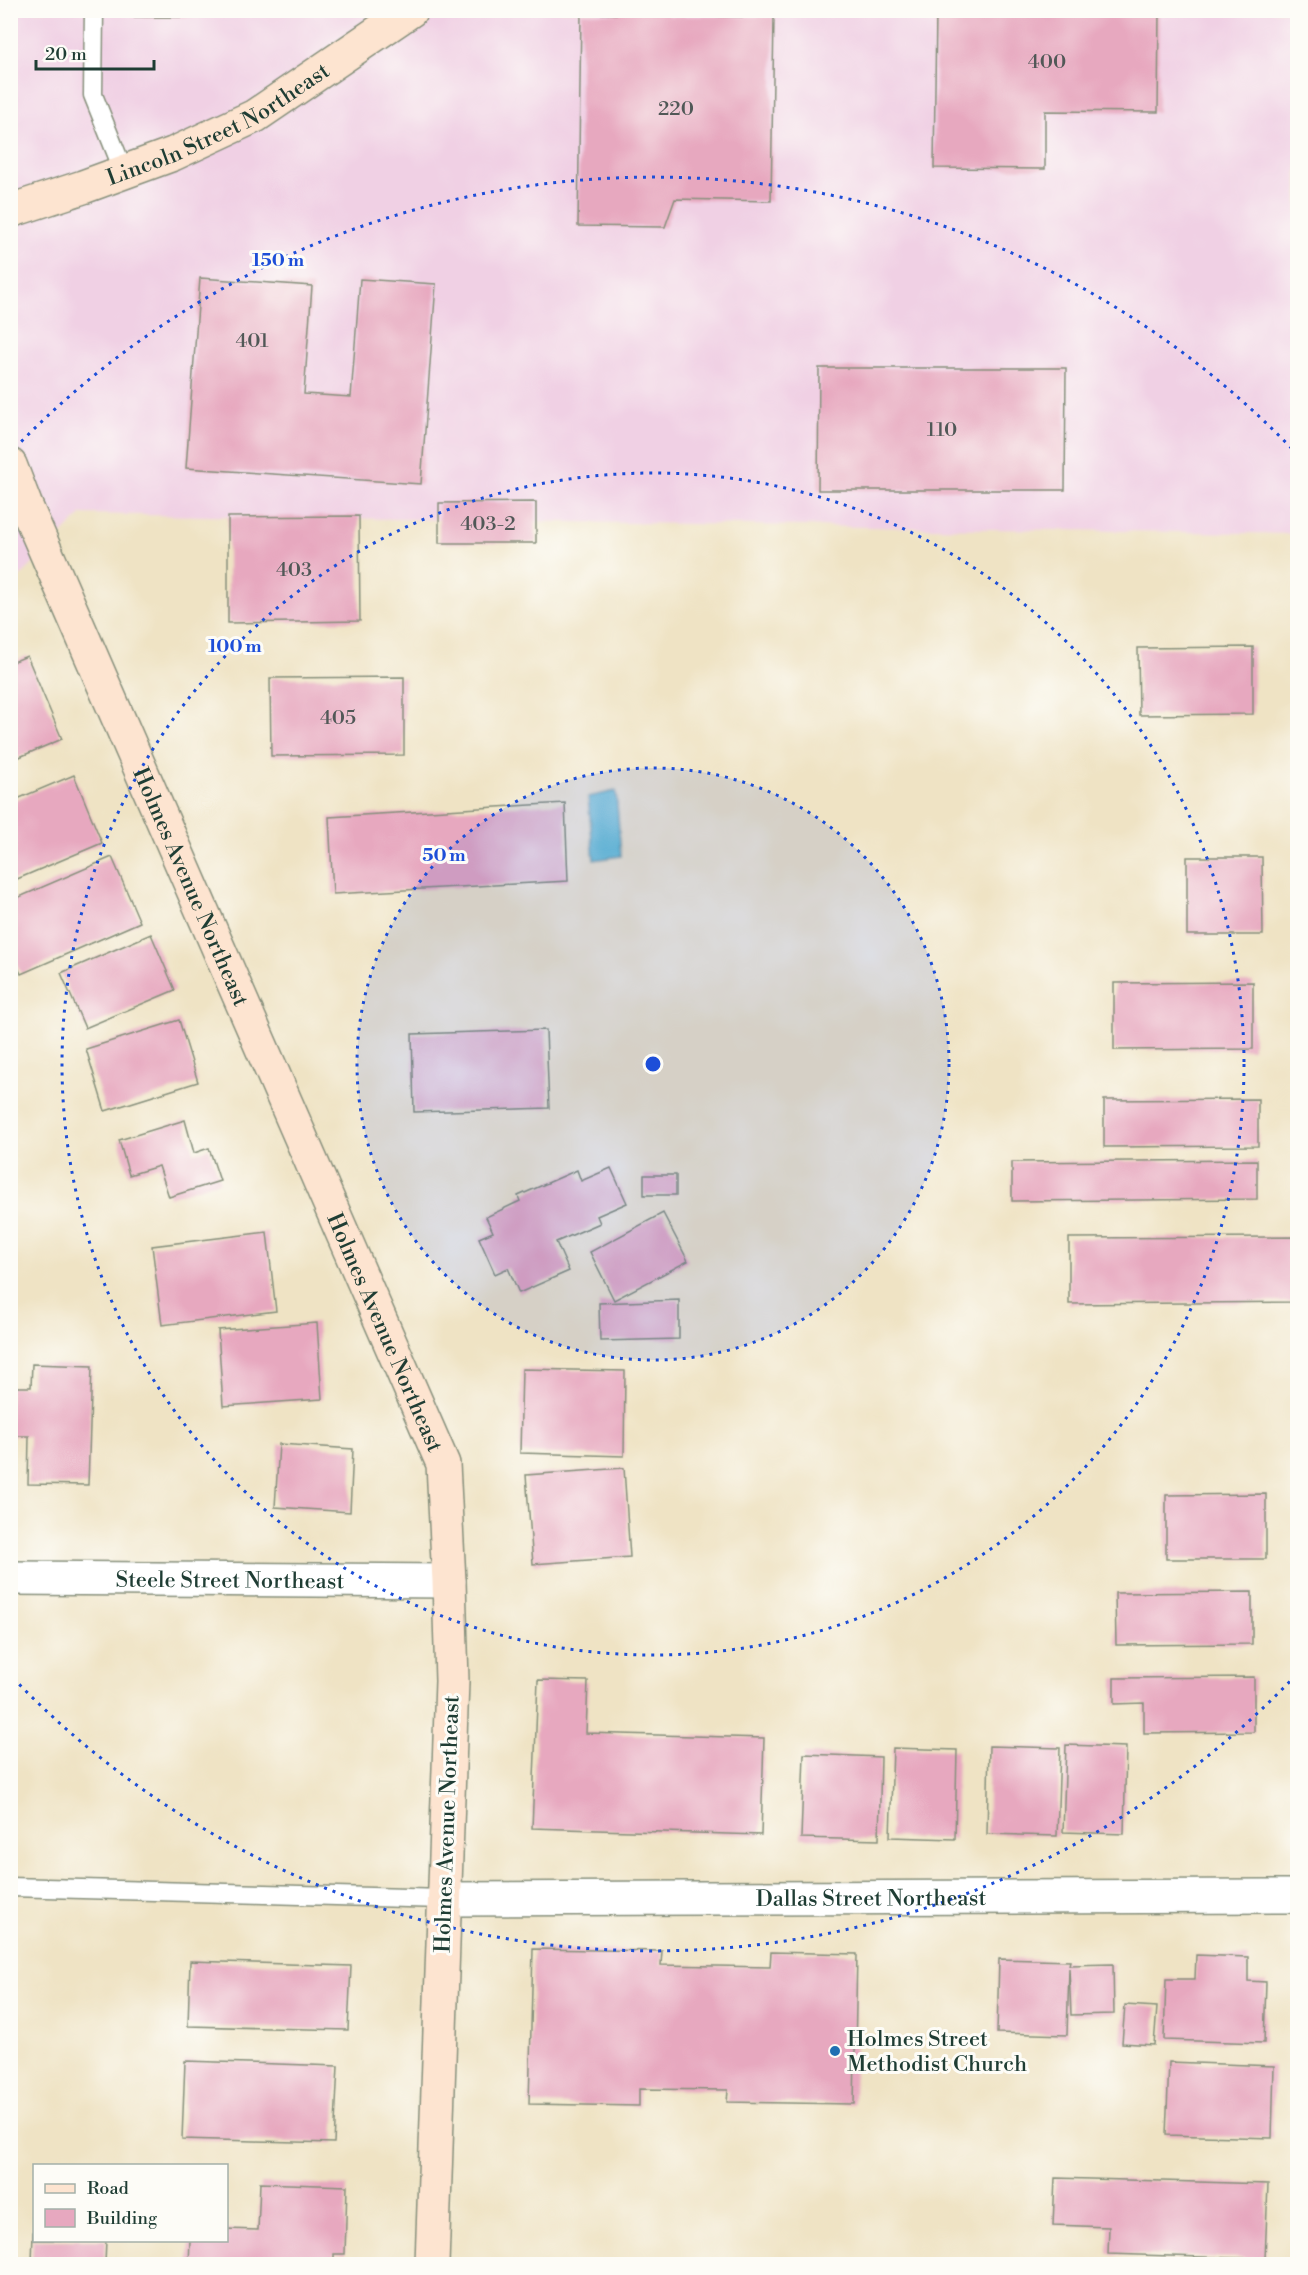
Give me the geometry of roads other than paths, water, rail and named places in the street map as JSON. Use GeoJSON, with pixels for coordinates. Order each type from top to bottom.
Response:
{"type":"FeatureCollection","features":[{"type":"Feature","properties":{"kind":"main road","name":"Lincoln Street Northeast"},"geometry":{"type":"LineString","coordinates":[[10,211],[173,154],[255,116],[411,10]]}},
{"type":"Feature","properties":{"kind":"main road","name":"Holmes Avenue Northeast"},"geometry":{"type":"LineString","coordinates":[[10,465],[18,510],[442,1464],[452,1681],[432,2265]]}},
{"type":"Feature","properties":{"kind":"street","name":"Steele Street Northeast"},"geometry":{"type":"LineString","coordinates":[[10,1578],[449,1581]]}},
{"type":"Feature","properties":{"kind":"street","name":"Dallas Street Northeast"},"geometry":{"type":"LineString","coordinates":[[443,1899],[1298,1896]]}},
{"type":"Feature","properties":{"kind":"lane"},"geometry":{"type":"LineString","coordinates":[[94,10],[93,95],[124,172]]}},
{"type":"Feature","properties":{"kind":"lane"},"geometry":{"type":"LineString","coordinates":[[10,1887],[443,1899]]}},
{"type":"Feature","properties":{"kind":"water"},"geometry":{"type":"Polygon","coordinates":[[[616,791],[621,856],[594,860],[588,797],[616,791]]]}},
{"type":"Feature","properties":{"kind":"place","name":"Holmes Street Methodist Church"},"geometry":{"type":"Point","coordinates":[835,2051]}}]}
